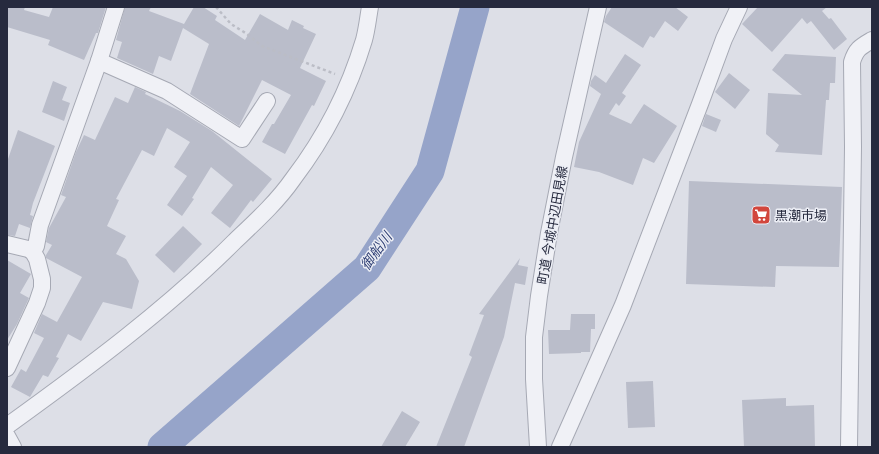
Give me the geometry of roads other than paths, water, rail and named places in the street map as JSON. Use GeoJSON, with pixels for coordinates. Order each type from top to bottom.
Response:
{"type":"FeatureCollection","features":[{"type":"Feature","properties":{"kind":"street"},"geometry":{"type":"LineString","coordinates":[[33,252],[36,246],[40,225],[99,61],[116,7]]}},
{"type":"Feature","properties":{"kind":"street"},"geometry":{"type":"LineString","coordinates":[[7,426],[73,378],[144,323],[185,288],[263,215],[293,180],[322,137],[340,104],[350,81],[364,39],[370,7]]}},
{"type":"Feature","properties":{"kind":"street","name":"町道 今城中辺田見線"},"geometry":{"type":"LineString","coordinates":[[538,447],[534,379],[534,337],[539,296],[549,233],[564,157],[598,7]]}},
{"type":"Feature","properties":{"kind":"street"},"geometry":{"type":"LineString","coordinates":[[560,447],[623,305],[698,112],[724,39],[739,7]]}},
{"type":"Feature","properties":{"kind":"street"},"geometry":{"type":"LineString","coordinates":[[849,447],[853,155],[852,62],[855,52],[861,46],[872,40]]}},
{"type":"Feature","properties":{"kind":"street"},"geometry":{"type":"LineString","coordinates":[[99,61],[167,91],[242,139],[267,101]]}},
{"type":"Feature","properties":{"kind":"street"},"geometry":{"type":"LineString","coordinates":[[7,244],[28,249],[33,252],[37,259],[42,279],[42,288],[37,303],[7,368]]}},
{"type":"Feature","properties":{"kind":"street"},"geometry":{"type":"LineString","coordinates":[[7,436],[13,447]]}},
{"type":"Feature","properties":{"kind":"waterway","name":"御船川"},"geometry":{"type":"LineString","coordinates":[[162,447],[367,268],[430,171],[475,7]]}},
{"type":"Feature","properties":{"kind":"place","name":"黒潮市場"},"geometry":{"type":"Point","coordinates":[761,215]}}]}
